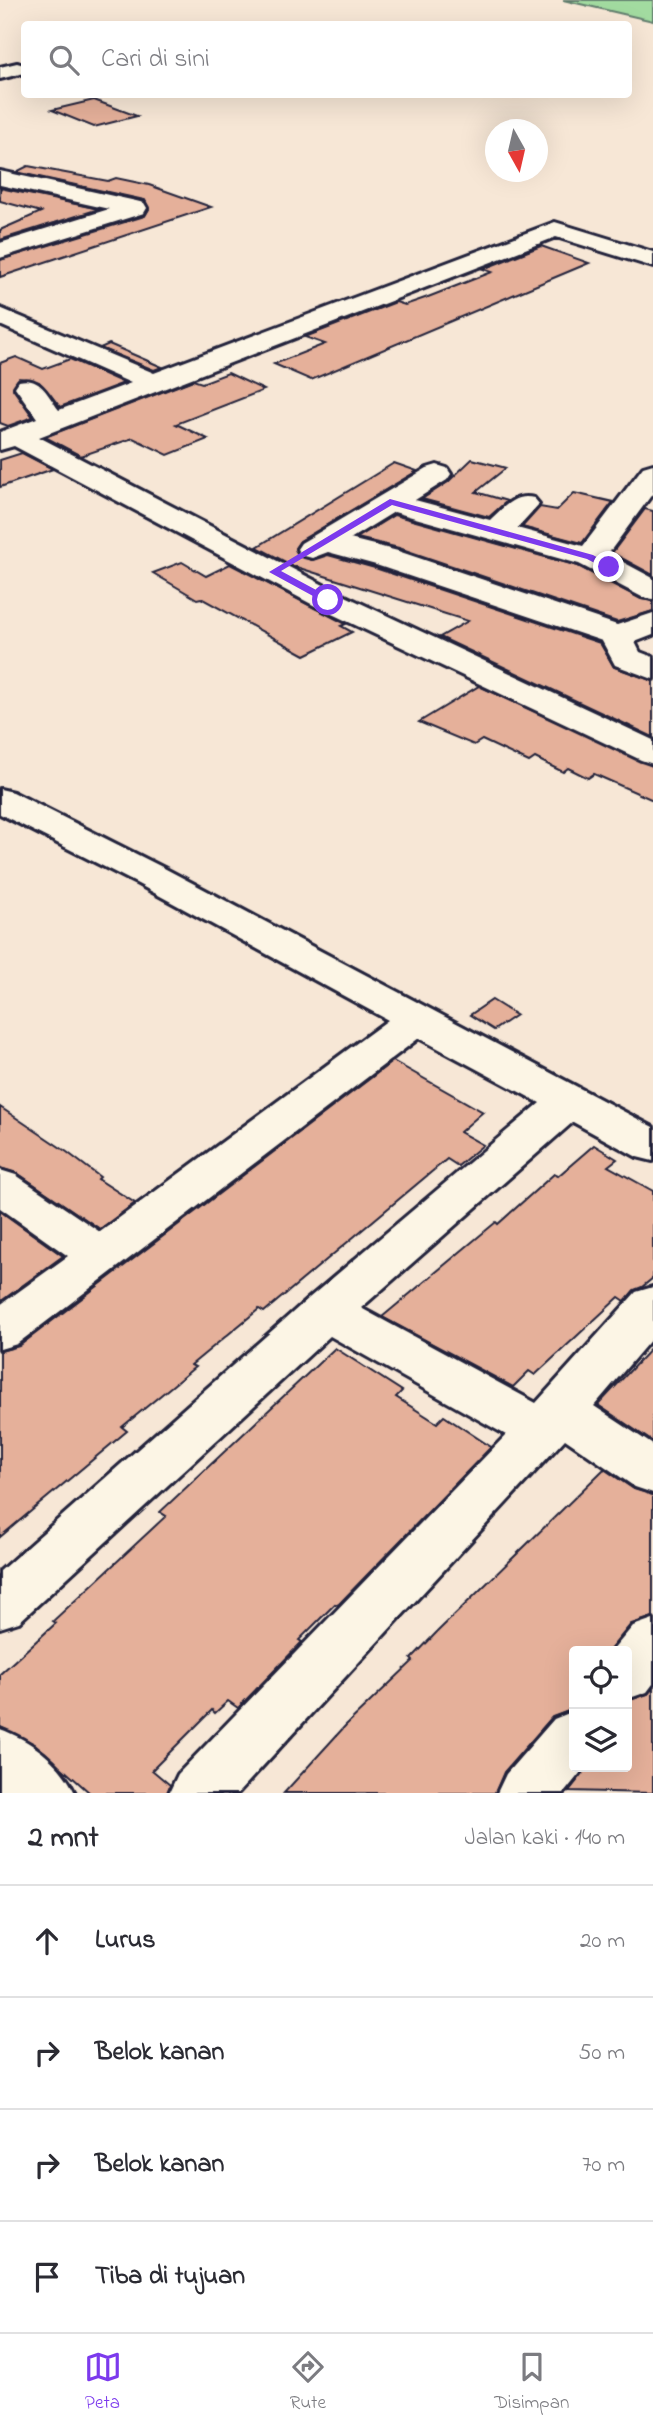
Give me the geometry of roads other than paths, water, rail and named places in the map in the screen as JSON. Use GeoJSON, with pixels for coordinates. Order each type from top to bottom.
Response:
{"type":"FeatureCollection","features":[{"type":"Feature","properties":{"kind":"street"},"geometry":{"type":"LineString","coordinates":[[0,178],[136,208],[0,251]]}},
{"type":"Feature","properties":{"kind":"street"},"geometry":{"type":"LineString","coordinates":[[13,224],[52,234]]}},
{"type":"Feature","properties":{"kind":"street"},"geometry":{"type":"LineString","coordinates":[[8,439],[555,229],[653,260]]}},
{"type":"Feature","properties":{"kind":"street"},"geometry":{"type":"LineString","coordinates":[[0,316],[154,383]]}},
{"type":"Feature","properties":{"kind":"street"},"geometry":{"type":"LineString","coordinates":[[28,387],[53,421]]}},
{"type":"Feature","properties":{"kind":"street"},"geometry":{"type":"LineString","coordinates":[[8,439],[340,606],[653,753]]}},
{"type":"Feature","properties":{"kind":"street"},"geometry":{"type":"LineString","coordinates":[[590,557],[653,473]]}},
{"type":"Feature","properties":{"kind":"street"},"geometry":{"type":"LineString","coordinates":[[274,572],[437,474]]}},
{"type":"Feature","properties":{"kind":"street"},"geometry":{"type":"LineString","coordinates":[[390,502],[590,557],[653,590]]}},
{"type":"Feature","properties":{"kind":"street"},"geometry":{"type":"LineString","coordinates":[[495,532],[524,504]]}},
{"type":"Feature","properties":{"kind":"street"},"geometry":{"type":"LineString","coordinates":[[324,542],[387,558],[615,635],[626,634],[653,622]]}},
{"type":"Feature","properties":{"kind":"street"},"geometry":{"type":"LineString","coordinates":[[615,635],[627,658],[653,669]]}},
{"type":"Feature","properties":{"kind":"street"},"geometry":{"type":"LineString","coordinates":[[0,800],[151,876],[653,1146]]}},
{"type":"Feature","properties":{"kind":"street"},"geometry":{"type":"LineString","coordinates":[[0,1331],[417,1019]]}},
{"type":"Feature","properties":{"kind":"street"},"geometry":{"type":"LineString","coordinates":[[0,1605],[326,1311],[570,1101]]}},
{"type":"Feature","properties":{"kind":"street"},"geometry":{"type":"LineString","coordinates":[[0,1186],[102,1256]]}},
{"type":"Feature","properties":{"kind":"street"},"geometry":{"type":"LineString","coordinates":[[199,1793],[551,1420],[653,1305]]}},
{"type":"Feature","properties":{"kind":"street"},"geometry":{"type":"LineString","coordinates":[[326,1311],[653,1472]]}},
{"type":"Feature","properties":{"kind":"street"},"geometry":{"type":"LineString","coordinates":[[632,1668],[653,1643]]}},
{"type":"Feature","properties":{"kind":"street"},"geometry":{"type":"LineString","coordinates":[[527,1793],[569,1743]]}},
{"type":"Feature","properties":{"kind":"street"},"geometry":{"type":"LineString","coordinates":[[0,1755],[45,1793]]}}]}
